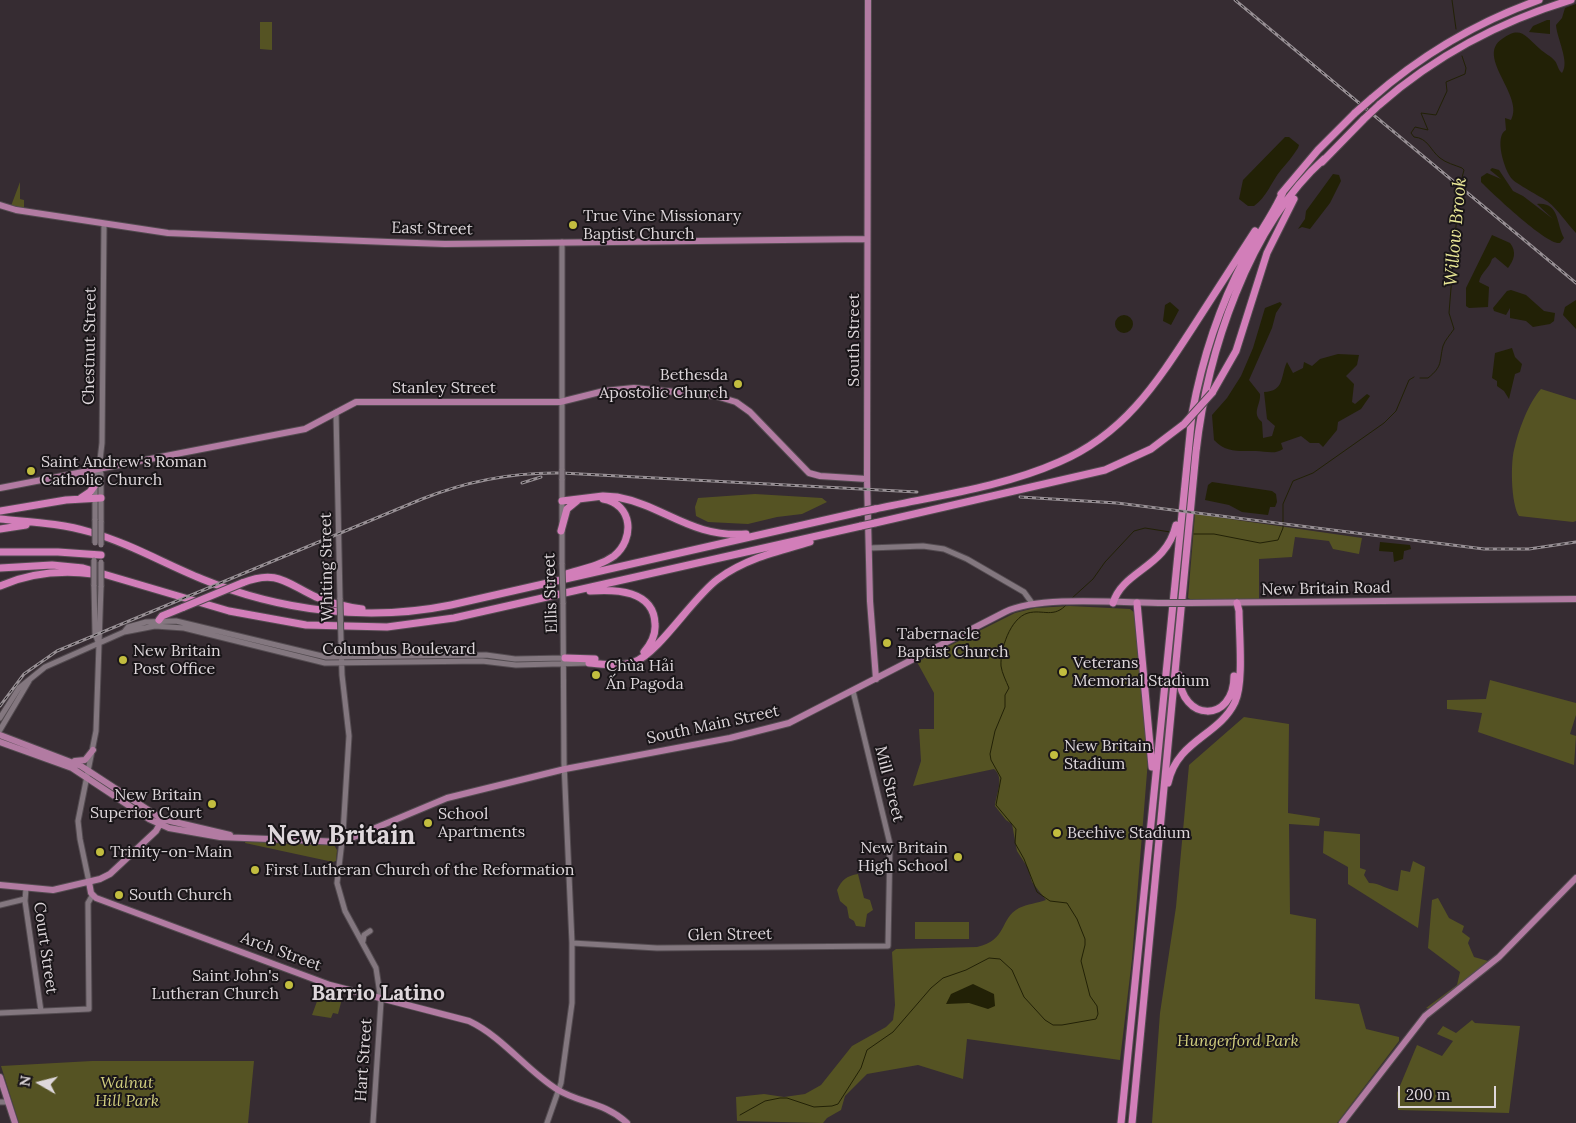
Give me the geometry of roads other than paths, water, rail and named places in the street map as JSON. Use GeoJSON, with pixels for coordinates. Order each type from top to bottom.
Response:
{"type":"FeatureCollection","features":[{"type":"Feature","properties":{"kind":"highway"},"geometry":{"type":"LineString","coordinates":[[0,519],[73,527],[103,536],[202,579],[257,598],[314,609],[384,613],[444,607],[1020,476],[1068,458],[1100,438],[1128,416],[1161,377],[1260,223],[1283,192],[1318,150],[1355,113],[1406,71],[1449,42],[1496,18],[1539,0]]}},
{"type":"Feature","properties":{"kind":"highway"},"geometry":{"type":"LineString","coordinates":[[1132,1123],[1198,442],[1207,384],[1217,344],[1234,298],[1262,241],[1297,188],[1379,105],[1433,64],[1474,40],[1529,14],[1571,0]]}},
{"type":"Feature","properties":{"kind":"highway"},"geometry":{"type":"LineString","coordinates":[[0,568],[70,566],[242,614],[296,624],[344,628],[387,627],[428,623],[572,592],[1094,473],[1116,466],[1151,449],[1184,424],[1212,393],[1227,371],[1239,345],[1264,260],[1274,236],[1297,194],[1324,159]]}},
{"type":"Feature","properties":{"kind":"highway"},"geometry":{"type":"LineString","coordinates":[[1121,1123],[1192,414],[1211,338],[1239,270],[1283,192]]}},
{"type":"Feature","properties":{"kind":"highway"},"geometry":{"type":"LineString","coordinates":[[76,499],[89,494],[95,485]]}},
{"type":"Feature","properties":{"kind":"highway"},"geometry":{"type":"LineString","coordinates":[[562,500],[606,496],[625,499],[684,524],[708,531],[736,535],[769,533]]}},
{"type":"Feature","properties":{"kind":"highway"},"geometry":{"type":"LineString","coordinates":[[0,511],[76,499],[98,498]]}},
{"type":"Feature","properties":{"kind":"highway"},"geometry":{"type":"LineString","coordinates":[[533,586],[544,580],[600,564],[613,557],[621,549],[628,532],[627,516],[616,504],[598,498]]}},
{"type":"Feature","properties":{"kind":"highway"},"geometry":{"type":"LineString","coordinates":[[561,531],[567,509],[581,499]]}},
{"type":"Feature","properties":{"kind":"highway"},"geometry":{"type":"LineString","coordinates":[[1113,602],[1121,588],[1166,550],[1174,534],[1182,503]]}},
{"type":"Feature","properties":{"kind":"highway"},"geometry":{"type":"LineString","coordinates":[[0,530],[47,524]]}},
{"type":"Feature","properties":{"kind":"highway"},"geometry":{"type":"LineString","coordinates":[[588,663],[625,664],[639,660],[649,653],[704,591],[722,575],[746,562],[838,531]]}},
{"type":"Feature","properties":{"kind":"highway"},"geometry":{"type":"LineString","coordinates":[[0,552],[58,552],[98,558]]}},
{"type":"Feature","properties":{"kind":"highway"},"geometry":{"type":"LineString","coordinates":[[0,588],[30,576],[67,572],[116,578]]}},
{"type":"Feature","properties":{"kind":"highway"},"geometry":{"type":"LineString","coordinates":[[158,623],[162,616],[261,576],[277,577],[333,603],[384,613]]}},
{"type":"Feature","properties":{"kind":"highway"},"geometry":{"type":"LineString","coordinates":[[565,661],[631,658],[647,648],[655,629],[652,610],[646,602],[636,596],[612,590],[572,592]]}},
{"type":"Feature","properties":{"kind":"highway"},"geometry":{"type":"LineString","coordinates":[[1137,603],[1151,750],[1153,797]]}},
{"type":"Feature","properties":{"kind":"highway"},"geometry":{"type":"LineString","coordinates":[[1177,654],[1180,687],[1186,701],[1194,708],[1205,710],[1215,709],[1224,704],[1231,696],[1234,686],[1235,609],[1237,603]]}},
{"type":"Feature","properties":{"kind":"highway"},"geometry":{"type":"LineString","coordinates":[[1164,795],[1172,768],[1180,755],[1223,718],[1236,700],[1239,682],[1239,610],[1237,603]]}},
{"type":"Feature","properties":{"kind":"main road","name":"South Street"},"geometry":{"type":"LineString","coordinates":[[868,0],[867,479],[870,601],[876,679]]}},
{"type":"Feature","properties":{"kind":"main road","name":"East Street"},"geometry":{"type":"LineString","coordinates":[[0,205],[14,210],[168,233],[361,241],[445,244],[867,239]]}},
{"type":"Feature","properties":{"kind":"main road","name":"Stanley Street"},"geometry":{"type":"LineString","coordinates":[[0,488],[306,429],[349,404],[361,402],[564,401],[604,391],[634,388],[721,397],[747,409],[809,473],[820,476],[867,479]]}},
{"type":"Feature","properties":{"kind":"main road","name":"New Britain Road"},"geometry":{"type":"LineString","coordinates":[[1071,602],[1237,603],[1576,599]]}},
{"type":"Feature","properties":{"kind":"main road","name":"South Main Street"},"geometry":{"type":"LineString","coordinates":[[341,842],[357,837],[445,798],[565,769],[725,739],[781,726],[853,691],[1004,612],[1032,603],[1071,602]]}},
{"type":"Feature","properties":{"kind":"main road"},"geometry":{"type":"LineString","coordinates":[[0,735],[88,773],[131,807],[161,822],[219,834],[341,842]]}},
{"type":"Feature","properties":{"kind":"main road"},"geometry":{"type":"LineString","coordinates":[[0,742],[71,761],[84,761],[93,750]]}},
{"type":"Feature","properties":{"kind":"main road"},"geometry":{"type":"LineString","coordinates":[[71,761],[142,807],[161,822]]}},
{"type":"Feature","properties":{"kind":"main road"},"geometry":{"type":"LineString","coordinates":[[131,807],[142,807]]}},
{"type":"Feature","properties":{"kind":"main road"},"geometry":{"type":"LineString","coordinates":[[0,885],[53,890],[89,882],[109,875],[161,822]]}},
{"type":"Feature","properties":{"kind":"main road"},"geometry":{"type":"LineString","coordinates":[[1342,1123],[1425,1016],[1499,957],[1576,878]]}},
{"type":"Feature","properties":{"kind":"main road"},"geometry":{"type":"LineString","coordinates":[[89,882],[92,896]]}},
{"type":"Feature","properties":{"kind":"main road","name":"Arch Street"},"geometry":{"type":"LineString","coordinates":[[92,896],[330,985],[450,1015],[474,1023],[559,1090],[611,1110],[627,1123]]}},
{"type":"Feature","properties":{"kind":"main road"},"geometry":{"type":"LineString","coordinates":[[0,1077],[15,1123]]}},
{"type":"Feature","properties":{"kind":"street","name":"Chestnut Street"},"geometry":{"type":"LineString","coordinates":[[89,882],[78,826],[80,804],[93,750],[97,723],[98,642],[101,633],[101,586],[95,543],[102,445],[104,224]]}},
{"type":"Feature","properties":{"kind":"street","name":"Ellis Street"},"geometry":{"type":"LineString","coordinates":[[547,1123],[559,1090],[572,1003],[572,943],[565,769],[565,661],[561,531],[564,401],[562,242]]}},
{"type":"Feature","properties":{"kind":"street","name":"Whiting Street"},"geometry":{"type":"LineString","coordinates":[[336,412],[341,660],[349,732],[343,835],[337,877],[339,893],[345,910],[363,942]]}},
{"type":"Feature","properties":{"kind":"street","name":"Chestnut Street"},"geometry":{"type":"LineString","coordinates":[[98,498],[95,475],[99,469]]}},
{"type":"Feature","properties":{"kind":"street","name":"Chestnut Street"},"geometry":{"type":"LineString","coordinates":[[98,521],[102,545],[94,585],[95,636],[98,642]]}},
{"type":"Feature","properties":{"kind":"street"},"geometry":{"type":"LineString","coordinates":[[869,548],[928,546],[949,550],[1024,592],[1032,603]]}},
{"type":"Feature","properties":{"kind":"street","name":"Columbus Boulevard"},"geometry":{"type":"LineString","coordinates":[[0,718],[18,688],[52,662],[124,632],[137,624],[188,622],[310,655],[341,660],[469,658],[490,655],[517,659],[588,663]]}},
{"type":"Feature","properties":{"kind":"street","name":"Columbus Boulevard"},"geometry":{"type":"LineString","coordinates":[[0,730],[29,680]]}},
{"type":"Feature","properties":{"kind":"street","name":"Mill Street"},"geometry":{"type":"LineString","coordinates":[[853,691],[890,844],[888,946]]}},
{"type":"Feature","properties":{"kind":"street","name":"Court Street"},"geometry":{"type":"LineString","coordinates":[[26,888],[25,899],[41,1011]]}},
{"type":"Feature","properties":{"kind":"street"},"geometry":{"type":"LineString","coordinates":[[0,1013],[88,1009],[88,904],[92,896]]}},
{"type":"Feature","properties":{"kind":"street"},"geometry":{"type":"LineString","coordinates":[[0,905],[25,899]]}},
{"type":"Feature","properties":{"kind":"street"},"geometry":{"type":"LineString","coordinates":[[363,942],[365,934],[370,930]]}},
{"type":"Feature","properties":{"kind":"street","name":"Hart Street"},"geometry":{"type":"LineString","coordinates":[[363,942],[378,971],[381,998],[373,1123]]}},
{"type":"Feature","properties":{"kind":"street","name":"Glen Street"},"geometry":{"type":"LineString","coordinates":[[572,943],[658,948],[888,946]]}},
{"type":"Feature","properties":{"kind":"street"},"geometry":{"type":"LineString","coordinates":[[0,1102],[8,1102]]}},
{"type":"Feature","properties":{"kind":"waterway","name":"Willow Brook"},"geometry":{"type":"LineString","coordinates":[[1452,0],[1456,29]]}},
{"type":"Feature","properties":{"kind":"waterway","name":"Willow Brook"},"geometry":{"type":"LineString","coordinates":[[1420,378],[1428,378],[1436,370],[1440,364],[1443,346],[1454,329],[1449,313],[1459,189],[1464,170],[1442,160],[1426,142],[1414,137],[1411,133],[1415,127],[1428,130],[1421,113],[1436,115],[1447,91],[1446,82],[1465,74],[1466,68],[1462,56]]}},
{"type":"Feature","properties":{"kind":"waterway","name":"Willow Brook"},"geometry":{"type":"LineString","coordinates":[[1194,534],[1214,534],[1260,543],[1278,540],[1283,528],[1283,504],[1293,481],[1313,473],[1384,423],[1396,411],[1409,380],[1414,377]]}},
{"type":"Feature","properties":{"kind":"waterway","name":"Willow Brook"},"geometry":{"type":"LineString","coordinates":[[1071,599],[1093,579],[1105,562],[1134,531],[1145,528],[1170,532]]}},
{"type":"Feature","properties":{"kind":"waterway","name":"Willow Brook"},"geometry":{"type":"LineString","coordinates":[[740,1115],[765,1101],[780,1098],[787,1098],[814,1107],[838,1104],[861,1068],[867,1050],[893,1032],[931,988],[943,978],[966,970],[989,958],[1000,959],[1012,970],[1024,997],[1045,1020],[1053,1025],[1096,1019],[1098,1014],[1097,1006],[1090,996],[1081,961],[1085,939],[1077,919],[1067,903],[1050,901],[1037,892],[1024,859],[1015,843],[1016,829],[996,805],[1001,778],[991,760],[990,754],[995,731],[1005,707],[1005,695],[1009,688],[1001,666],[1002,652],[1007,635],[1016,621],[1022,616],[1033,612],[1058,611],[1067,604]]}},
{"type":"Feature","properties":{"kind":"railway"},"geometry":{"type":"LineString","coordinates":[[1235,0],[1576,283]]}},
{"type":"Feature","properties":{"kind":"railway"},"geometry":{"type":"LineString","coordinates":[[0,706],[24,674],[57,651],[422,499],[456,487],[490,479],[526,474],[562,473],[917,492]]}},
{"type":"Feature","properties":{"kind":"railway"},"geometry":{"type":"LineString","coordinates":[[522,483],[541,477]]}},
{"type":"Feature","properties":{"kind":"railway"},"geometry":{"type":"LineString","coordinates":[[1020,497],[1117,503],[1484,549],[1529,549],[1576,542]]}},
{"type":"Feature","properties":{"kind":"place","name":"True Vine Missionary Baptist Church"},"geometry":{"type":"Point","coordinates":[573,225]}},
{"type":"Feature","properties":{"kind":"place","name":"Bethesda Apostolic Church"},"geometry":{"type":"Point","coordinates":[738,384]}},
{"type":"Feature","properties":{"kind":"place","name":"Saint Andrew's Roman Catholic Church"},"geometry":{"type":"Point","coordinates":[31,471]}},
{"type":"Feature","properties":{"kind":"place","name":"Tabernacle Baptist Church"},"geometry":{"type":"Point","coordinates":[887,643]}},
{"type":"Feature","properties":{"kind":"place","name":"New Britain Post Office"},"geometry":{"type":"Point","coordinates":[123,660]}},
{"type":"Feature","properties":{"kind":"place","name":"Veterans Memorial Stadium"},"geometry":{"type":"Point","coordinates":[1063,672]}},
{"type":"Feature","properties":{"kind":"place","name":"Chùa Hải Ấn Pagoda"},"geometry":{"type":"Point","coordinates":[596,675]}},
{"type":"Feature","properties":{"kind":"place","name":"New Britain Stadium"},"geometry":{"type":"Point","coordinates":[1054,755]}},
{"type":"Feature","properties":{"kind":"place","name":"New Britain Superior Court"},"geometry":{"type":"Point","coordinates":[212,804]}},
{"type":"Feature","properties":{"kind":"place","name":"School Apartments"},"geometry":{"type":"Point","coordinates":[428,823]}},
{"type":"Feature","properties":{"kind":"place","name":"Beehive Stadium"},"geometry":{"type":"Point","coordinates":[1057,833]}},
{"type":"Feature","properties":{"kind":"place","name":"Trinity-on-Main"},"geometry":{"type":"Point","coordinates":[100,852]}},
{"type":"Feature","properties":{"kind":"place","name":"New Britain High School"},"geometry":{"type":"Point","coordinates":[958,857]}},
{"type":"Feature","properties":{"kind":"place","name":"First Lutheran Church of the Reformation"},"geometry":{"type":"Point","coordinates":[255,870]}},
{"type":"Feature","properties":{"kind":"place","name":"South Church"},"geometry":{"type":"Point","coordinates":[119,895]}},
{"type":"Feature","properties":{"kind":"place","name":"Saint John's Lutheran Church"},"geometry":{"type":"Point","coordinates":[289,985]}},
{"type":"Feature","properties":{"kind":"district","name":"New Britain"},"geometry":{"type":"Point","coordinates":[341,837]}},
{"type":"Feature","properties":{"kind":"district","name":"Barrio Latino"},"geometry":{"type":"Point","coordinates":[378,994]}},
{"type":"Feature","properties":{"kind":"park label","name":"Hungerford Park"},"geometry":{"type":"Point","coordinates":[1238,1041]}},
{"type":"Feature","properties":{"kind":"park label","name":"Walnut Hill Park"},"geometry":{"type":"Point","coordinates":[127,1092]}}]}
